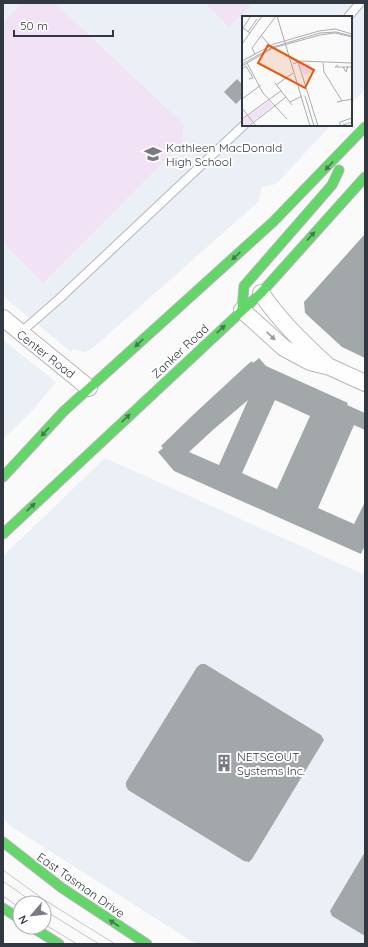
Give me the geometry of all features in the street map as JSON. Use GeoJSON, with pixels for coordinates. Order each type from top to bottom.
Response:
{"type":"FeatureCollection","features":[{"type":"Feature","properties":{"kind":"main road"},"geometry":{"type":"LineString","coordinates":[[3,478],[64,411],[273,222],[365,127]]}},
{"type":"Feature","properties":{"kind":"main road"},"geometry":{"type":"LineString","coordinates":[[242,310],[244,286],[332,185],[355,137]]}},
{"type":"Feature","properties":{"kind":"main road","name":"Zanker Road"},"geometry":{"type":"LineString","coordinates":[[3,534],[261,293],[365,177]]}},
{"type":"Feature","properties":{"kind":"main road","name":"East Tasman Drive"},"geometry":{"type":"LineString","coordinates":[[3,842],[62,888],[147,944]]}},
{"type":"Feature","properties":{"kind":"main road"},"geometry":{"type":"LineString","coordinates":[[3,908],[12,914]]}},
{"type":"Feature","properties":{"kind":"main road"},"geometry":{"type":"LineString","coordinates":[[45,935],[59,944]]}},
{"type":"Feature","properties":{"kind":"street"},"geometry":{"type":"LineString","coordinates":[[261,293],[271,308],[299,339],[330,367]]}},
{"type":"Feature","properties":{"kind":"street"},"geometry":{"type":"LineString","coordinates":[[242,310],[284,348],[310,362],[330,367],[365,383]]}},
{"type":"Feature","properties":{"kind":"street","name":"Center Road"},"geometry":{"type":"LineString","coordinates":[[3,318],[89,388]]}},
{"type":"Feature","properties":{"kind":"lane"},"geometry":{"type":"LineString","coordinates":[[349,16],[360,3]]}},
{"type":"Feature","properties":{"kind":"lane"},"geometry":{"type":"LineString","coordinates":[[20,333],[59,299],[243,126]]}},
{"type":"Feature","properties":{"kind":"shaded area","name":"Kathleen MacDonald High School"},"geometry":{"type":"Polygon","coordinates":[[[3,3],[365,3],[365,90],[352,103],[352,16],[242,16],[242,126],[330,126],[276,184],[262,187],[258,202],[93,348],[85,352],[73,349],[71,352],[3,296],[3,3]]]}},
{"type":"Feature","properties":{"kind":"shaded area"},"geometry":{"type":"Polygon","coordinates":[[[21,3],[55,3],[183,124],[183,142],[43,283],[3,243],[3,23],[21,3]]]}},
{"type":"Feature","properties":{"kind":"shaded area"},"geometry":{"type":"Polygon","coordinates":[[[205,3],[253,3],[229,27],[205,3]]]}},
{"type":"Feature","properties":{"kind":"shaded area"},"geometry":{"type":"Polygon","coordinates":[[[3,340],[56,382],[32,411],[3,439],[3,340]]]}},
{"type":"Feature","properties":{"kind":"shaded area"},"geometry":{"type":"Polygon","coordinates":[[[105,458],[365,575],[365,944],[196,944],[12,827],[3,818],[3,556],[105,458]]]}},
{"type":"Feature","properties":{"kind":"building"},"geometry":{"type":"Polygon","coordinates":[[[237,79],[242,84],[242,98],[236,104],[224,92],[237,79]]]}},
{"type":"Feature","properties":{"kind":"building"},"geometry":{"type":"Polygon","coordinates":[[[365,234],[365,358],[342,347],[305,313],[304,302],[365,234]]]}},
{"type":"Feature","properties":{"kind":"building"},"geometry":{"type":"Polygon","coordinates":[[[259,358],[266,366],[348,403],[347,405],[365,413],[365,430],[354,425],[318,508],[354,524],[365,502],[365,545],[361,554],[174,471],[158,452],[163,448],[161,446],[194,414],[247,365],[252,361],[253,363],[259,358]],[[248,400],[214,429],[189,452],[219,465],[248,400]],[[275,400],[242,473],[277,489],[310,416],[275,400]]]}},
{"type":"Feature","properties":{"kind":"building","name":"NETSCOUT Systems Inc."},"geometry":{"type":"Polygon","coordinates":[[[201,664],[205,664],[321,735],[324,740],[249,862],[244,861],[128,790],[126,786],[126,782],[197,667],[201,664]]]}},
{"type":"Feature","properties":{"kind":"building"},"geometry":{"type":"Polygon","coordinates":[[[365,852],[365,936],[332,916],[330,911],[365,852]]]}},
{"type":"Feature","properties":{"kind":"tram line"},"geometry":{"type":"LineString","coordinates":[[3,870],[43,899],[115,944]]}},
{"type":"Feature","properties":{"kind":"tram line"},"geometry":{"type":"LineString","coordinates":[[3,881],[23,895]]}},
{"type":"Feature","properties":{"kind":"tram line"},"geometry":{"type":"LineString","coordinates":[[3,896],[12,902]]}},
{"type":"Feature","properties":{"kind":"tram line"},"geometry":{"type":"LineString","coordinates":[[52,915],[99,944]]}},
{"type":"Feature","properties":{"kind":"tram line"},"geometry":{"type":"LineString","coordinates":[[52,929],[77,944]]}},
{"type":"Feature","properties":{"kind":"traffic: fast"},"geometry":{"type":"LineString","coordinates":[[3,477],[64,411],[273,222],[365,127]]}},
{"type":"Feature","properties":{"kind":"traffic: fast"},"geometry":{"type":"LineString","coordinates":[[242,310],[244,286],[332,185],[339,170]]}},
{"type":"Feature","properties":{"kind":"traffic: fast"},"geometry":{"type":"LineString","coordinates":[[3,534],[261,293],[365,177]]}},
{"type":"Feature","properties":{"kind":"traffic: fast"},"geometry":{"type":"LineString","coordinates":[[3,842],[62,888],[147,944]]}},
{"type":"Feature","properties":{"kind":"traffic: fast"},"geometry":{"type":"LineString","coordinates":[[3,908],[12,914]]}},
{"type":"Feature","properties":{"kind":"traffic: fast"},"geometry":{"type":"LineString","coordinates":[[45,935],[59,944]]}},
{"type":"Feature","properties":{"kind":"place","name":"Kathleen MacDonald High School"},"geometry":{"type":"Point","coordinates":[153,154]}},
{"type":"Feature","properties":{"kind":"place","name":"NETSCOUT Systems Inc."},"geometry":{"type":"Point","coordinates":[224,763]}}]}
